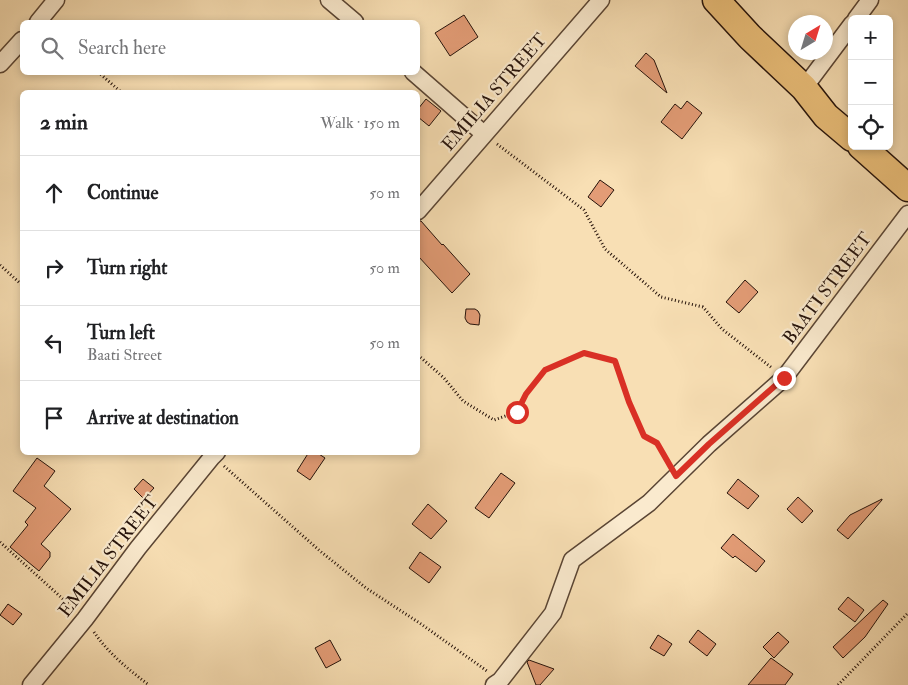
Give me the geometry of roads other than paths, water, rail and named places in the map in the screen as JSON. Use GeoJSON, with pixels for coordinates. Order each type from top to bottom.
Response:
{"type":"FeatureCollection","features":[{"type":"Feature","properties":{"kind":"main road"},"geometry":{"type":"LineString","coordinates":[[716,0],[750,37],[804,88],[826,116],[848,135]]}},
{"type":"Feature","properties":{"kind":"main road"},"geometry":{"type":"LineString","coordinates":[[865,150],[908,188]]}},
{"type":"Feature","properties":{"kind":"street"},"geometry":{"type":"LineString","coordinates":[[40,20],[56,0]]}},
{"type":"Feature","properties":{"kind":"street"},"geometry":{"type":"LineString","coordinates":[[329,0],[353,20]]}},
{"type":"Feature","properties":{"kind":"street","name":"EMILIA STREET"},"geometry":{"type":"LineString","coordinates":[[420,209],[601,0]]}},
{"type":"Feature","properties":{"kind":"street"},"geometry":{"type":"LineString","coordinates":[[859,15],[869,0]]}},
{"type":"Feature","properties":{"kind":"street"},"geometry":{"type":"LineString","coordinates":[[804,88],[848,29]]}},
{"type":"Feature","properties":{"kind":"street"},"geometry":{"type":"LineString","coordinates":[[0,64],[20,42]]}},
{"type":"Feature","properties":{"kind":"street"},"geometry":{"type":"LineString","coordinates":[[415,75],[484,134]]}},
{"type":"Feature","properties":{"kind":"street","name":"BAATI STREET"},"geometry":{"type":"LineString","coordinates":[[497,683],[553,613],[572,560],[649,503],[709,444],[784,378],[908,214]]}},
{"type":"Feature","properties":{"kind":"street","name":"EMILIA STREET"},"geometry":{"type":"LineString","coordinates":[[31,685],[85,619],[138,548],[214,455]]}}]}
